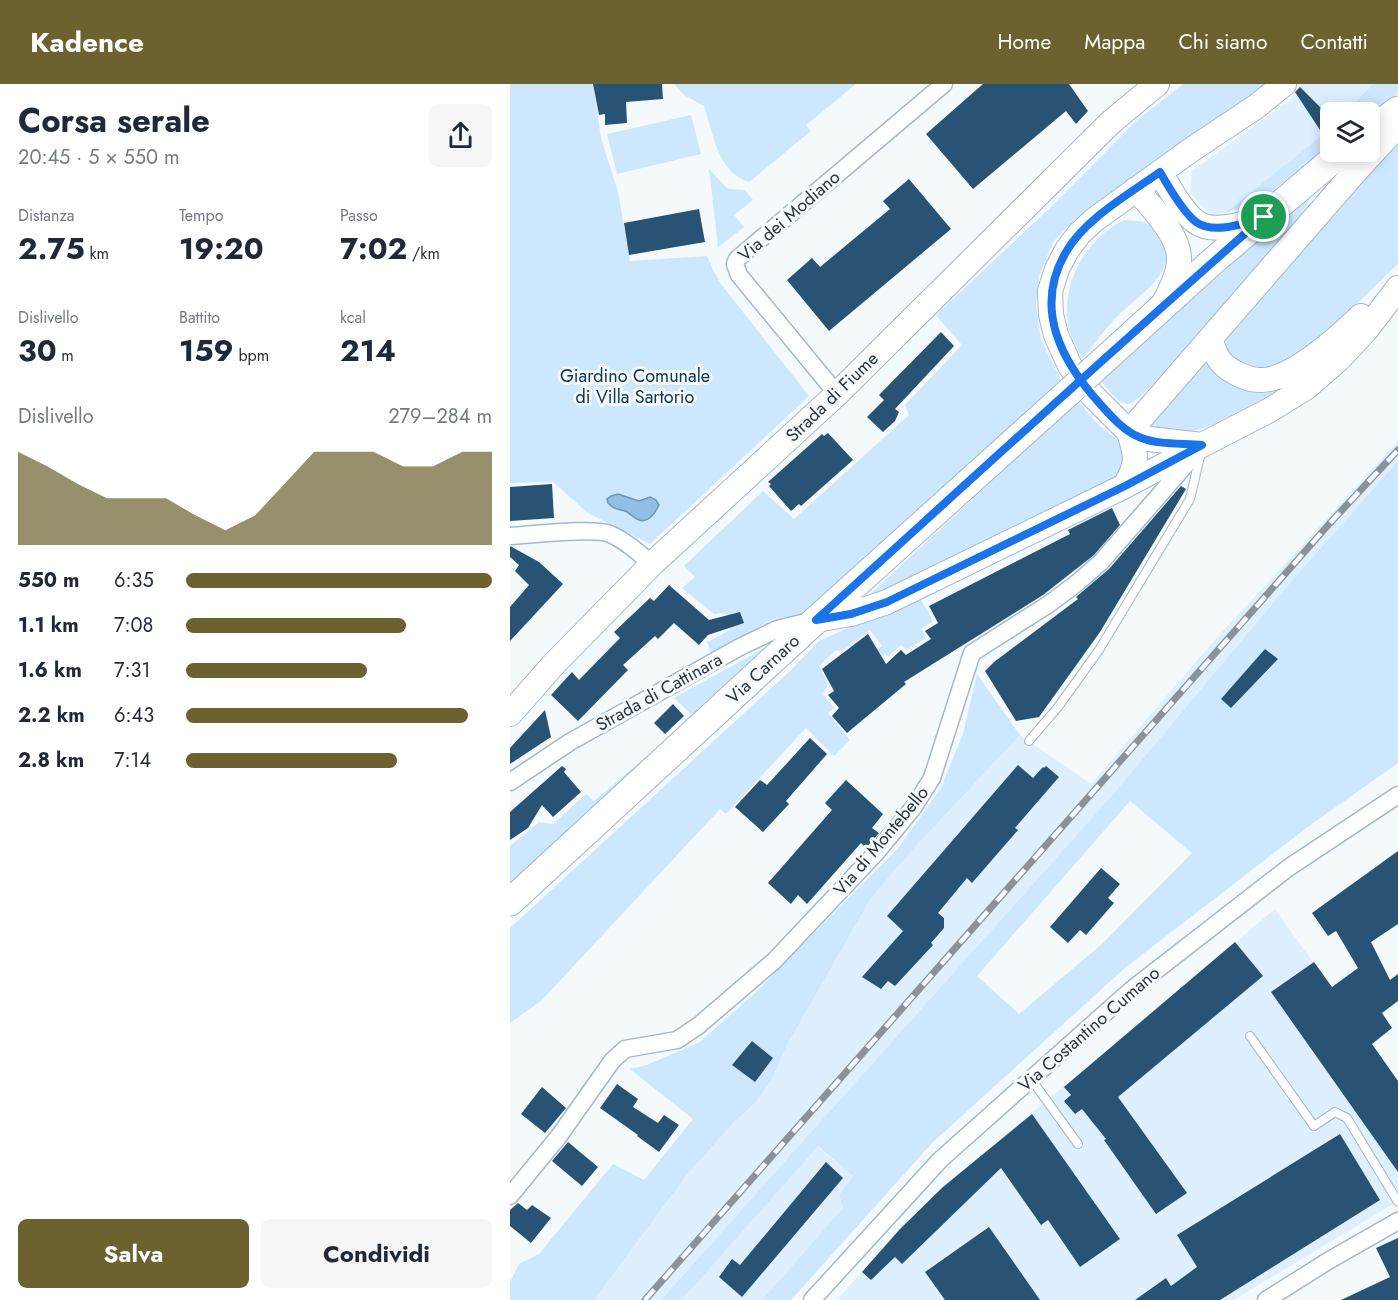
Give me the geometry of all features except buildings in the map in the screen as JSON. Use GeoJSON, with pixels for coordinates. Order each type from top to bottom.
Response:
{"type":"FeatureCollection","features":[{"type":"Feature","properties":{"kind":"main road"},"geometry":{"type":"LineString","coordinates":[[1380,124],[1398,110]]}},
{"type":"Feature","properties":{"kind":"main road","name":"Via Carnaro"},"geometry":{"type":"LineString","coordinates":[[510,902],[816,620],[1093,370],[1264,217],[1330,162]]}},
{"type":"Feature","properties":{"kind":"street","name":"Via dei Modiano"},"geometry":{"type":"LineString","coordinates":[[837,394],[739,275],[735,264],[736,259],[944,84]]}},
{"type":"Feature","properties":{"kind":"street","name":"Strada di Fiume"},"geometry":{"type":"LineString","coordinates":[[510,714],[553,665],[652,564],[837,394],[1073,158],[1110,123],[1157,84]]}},
{"type":"Feature","properties":{"kind":"street"},"geometry":{"type":"LineString","coordinates":[[1202,445],[1141,438],[1129,432],[1092,395],[1070,366],[1056,335],[1051,315],[1050,291],[1057,269],[1067,250],[1094,220],[1257,106],[1284,84]]}},
{"type":"Feature","properties":{"kind":"street"},"geometry":{"type":"LineString","coordinates":[[1129,432],[1354,172],[1398,125]]}},
{"type":"Feature","properties":{"kind":"street"},"geometry":{"type":"LineString","coordinates":[[1160,172],[1175,196],[1196,222],[1211,227],[1239,226],[1264,217]]}},
{"type":"Feature","properties":{"kind":"street"},"geometry":{"type":"LineString","coordinates":[[1136,189],[1162,220],[1175,240],[1180,259],[1176,276],[1162,308]]}},
{"type":"Feature","properties":{"kind":"street"},"geometry":{"type":"LineString","coordinates":[[1211,339],[1214,354],[1225,368],[1240,376],[1260,380],[1276,378],[1313,356],[1354,323],[1398,281]]}},
{"type":"Feature","properties":{"kind":"street"},"geometry":{"type":"LineString","coordinates":[[816,620],[851,614],[887,602],[1125,486],[1268,411],[1307,387],[1346,352],[1398,288]]}},
{"type":"Feature","properties":{"kind":"street"},"geometry":{"type":"LineString","coordinates":[[1125,486],[1135,468],[1135,453],[1129,432]]}},
{"type":"Feature","properties":{"kind":"street","name":"Via di Montebello"},"geometry":{"type":"LineString","coordinates":[[510,1196],[566,1128],[612,1061],[625,1049],[677,1040],[698,1026],[774,961],[876,853],[913,808],[932,778],[972,653],[1077,584],[1101,562],[1202,445]]}},
{"type":"Feature","properties":{"kind":"street"},"geometry":{"type":"LineString","coordinates":[[510,536],[588,531],[608,532],[629,545],[652,564]]}},
{"type":"Feature","properties":{"kind":"street","name":"Strada di Cattinara"},"geometry":{"type":"LineString","coordinates":[[510,782],[570,742],[738,648],[777,629],[816,620]]}},
{"type":"Feature","properties":{"kind":"street","name":"Via Costantino Cumano"},"geometry":{"type":"LineString","coordinates":[[812,1300],[940,1160],[1131,990],[1312,850],[1398,795]]}},
{"type":"Feature","properties":{"kind":"street"},"geometry":{"type":"LineString","coordinates":[[1266,1300],[1398,1221]]}},
{"type":"Feature","properties":{"kind":"lane"},"geometry":{"type":"LineString","coordinates":[[1029,741],[1099,650],[1190,499],[1202,445]]}},
{"type":"Feature","properties":{"kind":"lane"},"geometry":{"type":"LineString","coordinates":[[1250,1036],[1314,1126],[1335,1112],[1347,1119],[1398,1202]]}},
{"type":"Feature","properties":{"kind":"lane"},"geometry":{"type":"LineString","coordinates":[[1031,1079],[1078,1144]]}},
{"type":"Feature","properties":{"kind":"shaded area"},"geometry":{"type":"Polygon","coordinates":[[[1302,84],[1373,84],[1355,102],[1320,102],[1320,137],[1225,213],[1211,215],[1190,193],[1192,171],[1293,98],[1302,84]]]}},
{"type":"Feature","properties":{"kind":"shaded area"},"geometry":{"type":"Polygon","coordinates":[[[1398,441],[1398,461],[1296,576],[1109,799],[661,1300],[594,1300],[686,1176],[733,1123],[756,1102],[771,1081],[787,1045],[871,898],[915,847],[1020,735],[1091,784],[1212,643],[1398,441]]]}},
{"type":"Feature","properties":{"kind":"shaded area"},"geometry":{"type":"Polygon","coordinates":[[[1275,909],[1398,1081],[1398,1201],[1234,1300],[837,1300],[900,1229],[943,1187],[1098,1058],[1099,1060],[1117,1046],[1115,1043],[1275,909]]]}},
{"type":"Feature","properties":{"kind":"shaded area"},"geometry":{"type":"Polygon","coordinates":[[[817,1146],[853,1176],[839,1195],[843,1208],[762,1300],[679,1300],[817,1146]]]}},
{"type":"Feature","properties":{"kind":"green space","name":"Giardino Comunale di Villa Sartorio"},"geometry":{"type":"Polygon","coordinates":[[[510,84],[593,84],[601,138],[618,192],[630,261],[707,256],[721,284],[809,396],[650,544],[588,513],[553,482],[510,483],[510,84]]]}},
{"type":"Feature","properties":{"kind":"green space"},"geometry":{"type":"Polygon","coordinates":[[[674,84],[856,84],[806,125],[811,131],[749,182],[730,170],[718,151],[704,106],[684,95],[674,84]]]}},
{"type":"Feature","properties":{"kind":"green space"},"geometry":{"type":"Polygon","coordinates":[[[1183,84],[1268,84],[1251,99],[1073,221],[1053,242],[1039,276],[1036,306],[1041,340],[1061,380],[812,612],[773,619],[711,654],[707,642],[730,630],[726,613],[714,614],[682,588],[695,577],[684,566],[763,491],[794,519],[909,415],[905,405],[962,345],[936,315],[1052,206],[1135,122],[1183,84]]]}},
{"type":"Feature","properties":{"kind":"green space"},"geometry":{"type":"Polygon","coordinates":[[[1373,84],[1398,84],[1398,93],[1380,106],[1380,102],[1355,102],[1373,84]]]}},
{"type":"Feature","properties":{"kind":"green space"},"geometry":{"type":"Polygon","coordinates":[[[691,115],[701,154],[617,174],[607,134],[691,115]]]}},
{"type":"Feature","properties":{"kind":"green space"},"geometry":{"type":"Polygon","coordinates":[[[1320,137],[1320,152],[1256,204],[1225,213],[1320,137]]]}},
{"type":"Feature","properties":{"kind":"green space"},"geometry":{"type":"Polygon","coordinates":[[[1398,143],[1398,264],[1334,325],[1279,363],[1261,371],[1229,360],[1223,345],[1227,336],[1398,143]]]}},
{"type":"Feature","properties":{"kind":"green space"},"geometry":{"type":"Polygon","coordinates":[[[709,169],[728,189],[745,190],[753,200],[734,215],[744,227],[718,247],[709,169]]]}},
{"type":"Feature","properties":{"kind":"green space"},"geometry":{"type":"Polygon","coordinates":[[[1311,195],[1304,209],[1272,251],[1161,376],[1129,404],[1121,402],[1114,396],[1101,381],[1311,195]]]}},
{"type":"Feature","properties":{"kind":"green space"},"geometry":{"type":"Polygon","coordinates":[[[1124,220],[1144,223],[1157,232],[1165,249],[1166,262],[1154,282],[1112,322],[1083,358],[1069,329],[1068,296],[1072,280],[1078,266],[1097,239],[1124,220]]]}},
{"type":"Feature","properties":{"kind":"green space"},"geometry":{"type":"Polygon","coordinates":[[[1206,358],[1213,372],[1226,381],[1265,391],[1286,387],[1208,427],[1188,432],[1151,428],[1151,424],[1206,358]]]}},
{"type":"Feature","properties":{"kind":"green space"},"geometry":{"type":"Polygon","coordinates":[[[1078,401],[1122,449],[1125,461],[1116,479],[866,598],[1078,401]]]}},
{"type":"Feature","properties":{"kind":"green space"},"geometry":{"type":"Polygon","coordinates":[[[1398,461],[1398,763],[1309,826],[1126,967],[932,1143],[791,1300],[762,1300],[843,1208],[839,1195],[853,1176],[818,1146],[695,1285],[679,1300],[661,1300],[1109,799],[1296,576],[1398,461]],[[1130,801],[977,976],[1019,1014],[1102,944],[1192,853],[1130,801]]]}},
{"type":"Feature","properties":{"kind":"green space"},"geometry":{"type":"Polygon","coordinates":[[[919,596],[933,621],[921,629],[926,638],[907,650],[901,645],[888,657],[885,654],[866,666],[861,660],[882,646],[870,630],[841,652],[836,650],[819,666],[828,684],[823,694],[834,708],[828,713],[850,740],[834,756],[806,728],[726,814],[720,809],[541,1001],[510,1023],[510,928],[790,671],[819,641],[919,596]]]}},
{"type":"Feature","properties":{"kind":"green space"},"geometry":{"type":"Polygon","coordinates":[[[779,640],[510,888],[510,846],[539,822],[553,824],[586,794],[594,801],[669,737],[691,714],[674,698],[779,640]]]}},
{"type":"Feature","properties":{"kind":"green space"},"geometry":{"type":"Polygon","coordinates":[[[977,674],[1020,735],[915,847],[871,898],[787,1045],[771,1081],[756,1102],[733,1123],[686,1176],[594,1300],[510,1300],[510,1282],[519,1264],[539,1254],[613,1164],[644,1180],[693,1119],[630,1069],[647,1065],[700,1042],[755,993],[899,847],[941,788],[963,734],[977,674]]]}},
{"type":"Feature","properties":{"kind":"water"},"geometry":{"type":"Polygon","coordinates":[[[618,494],[639,501],[650,497],[659,505],[651,517],[641,520],[608,503],[607,499],[618,494]]]}},
{"type":"Feature","properties":{"kind":"railway"},"geometry":{"type":"LineString","coordinates":[[645,1300],[1330,523],[1398,450]]}},
{"type":"Feature","properties":{"kind":"route"},"geometry":{"type":"LineString","coordinates":[[1264,217],[1213,261],[1093,370],[1070,391],[816,620],[851,614],[887,602],[1125,486],[1202,445],[1141,438],[1129,432],[1110,415],[1092,395],[1070,366],[1062,351],[1051,315],[1050,291],[1057,269],[1079,234],[1094,220],[1160,172],[1175,196],[1196,222],[1211,227],[1239,226],[1264,217]]}}]}
